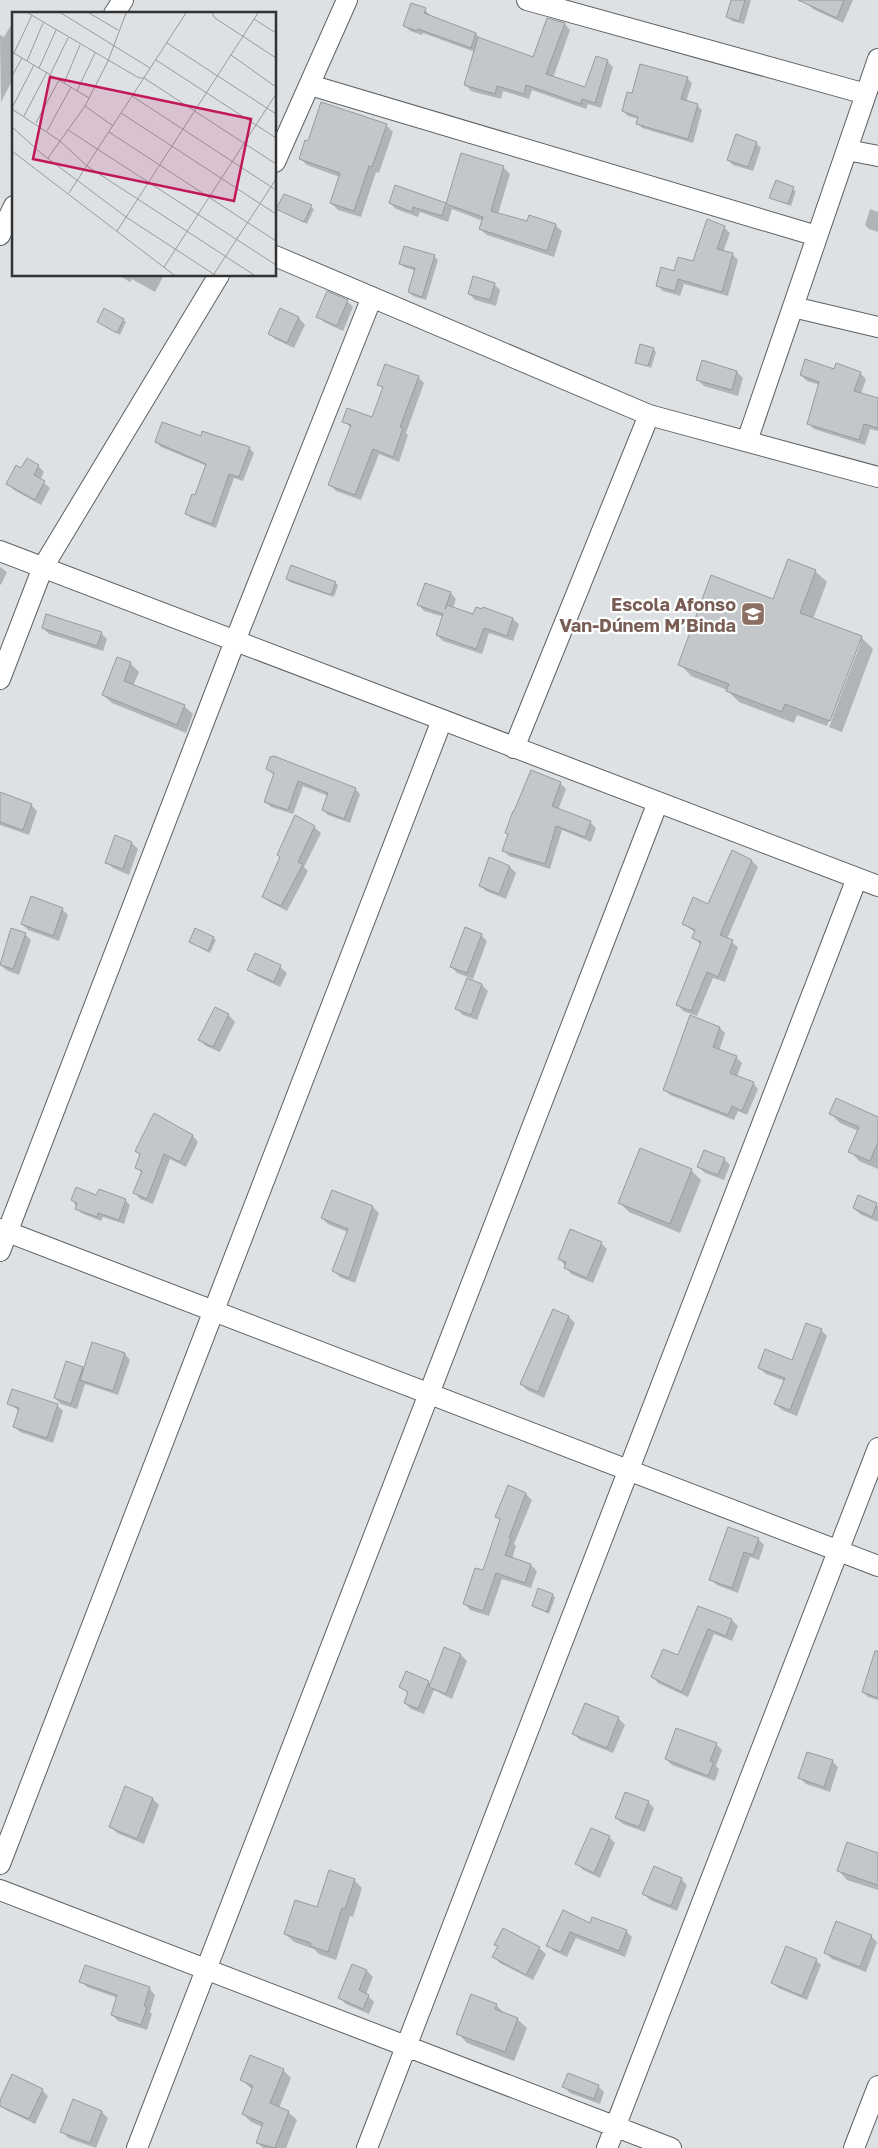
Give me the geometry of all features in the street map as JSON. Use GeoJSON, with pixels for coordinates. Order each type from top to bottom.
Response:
{"type":"FeatureCollection","features":[{"type":"Feature","properties":{"kind":"street"},"geometry":{"type":"LineString","coordinates":[[115,12],[123,0]]}},
{"type":"Feature","properties":{"kind":"street"},"geometry":{"type":"LineString","coordinates":[[276,160],[347,0]]}},
{"type":"Feature","properties":{"kind":"street"},"geometry":{"type":"LineString","coordinates":[[527,0],[866,94]]}},
{"type":"Feature","properties":{"kind":"street"},"geometry":{"type":"LineString","coordinates":[[747,441],[878,59]]}},
{"type":"Feature","properties":{"kind":"street"},"geometry":{"type":"LineString","coordinates":[[310,85],[817,236]]}},
{"type":"Feature","properties":{"kind":"street"},"geometry":{"type":"LineString","coordinates":[[847,150],[878,156]]}},
{"type":"Feature","properties":{"kind":"street"},"geometry":{"type":"LineString","coordinates":[[0,235],[12,210]]}},
{"type":"Feature","properties":{"kind":"street"},"geometry":{"type":"LineString","coordinates":[[276,256],[649,415],[878,476]]}},
{"type":"Feature","properties":{"kind":"street"},"geometry":{"type":"LineString","coordinates":[[0,679],[43,567],[218,276]]}},
{"type":"Feature","properties":{"kind":"street"},"geometry":{"type":"LineString","coordinates":[[0,1251],[4,1231],[372,297]]}},
{"type":"Feature","properties":{"kind":"street"},"geometry":{"type":"LineString","coordinates":[[793,307],[878,327]]}},
{"type":"Feature","properties":{"kind":"street"},"geometry":{"type":"LineString","coordinates":[[514,748],[649,415]]}},
{"type":"Feature","properties":{"kind":"street"},"geometry":{"type":"LineString","coordinates":[[0,551],[878,886]]}},
{"type":"Feature","properties":{"kind":"street"},"geometry":{"type":"LineString","coordinates":[[0,1864],[442,720]]}},
{"type":"Feature","properties":{"kind":"street"},"geometry":{"type":"LineString","coordinates":[[137,2148],[658,802]]}},
{"type":"Feature","properties":{"kind":"street"},"geometry":{"type":"LineString","coordinates":[[367,2148],[857,878]]}},
{"type":"Feature","properties":{"kind":"street"},"geometry":{"type":"LineString","coordinates":[[4,1231],[878,1566]]}},
{"type":"Feature","properties":{"kind":"street"},"geometry":{"type":"LineString","coordinates":[[606,2148],[878,1448]]}},
{"type":"Feature","properties":{"kind":"street"},"geometry":{"type":"LineString","coordinates":[[0,1890],[671,2148]]}},
{"type":"Feature","properties":{"kind":"street"},"geometry":{"type":"LineString","coordinates":[[854,2148],[878,2086]]}},
{"type":"Feature","properties":{"kind":"building"},"geometry":{"type":"Polygon","coordinates":[[[731,0],[745,0],[739,21],[726,17],[731,0]]]}},
{"type":"Feature","properties":{"kind":"building"},"geometry":{"type":"Polygon","coordinates":[[[798,0],[844,0],[837,18],[798,0]]]}},
{"type":"Feature","properties":{"kind":"building"},"geometry":{"type":"Polygon","coordinates":[[[411,3],[426,8],[424,13],[476,33],[471,48],[418,29],[417,31],[403,26],[411,3]]]}},
{"type":"Feature","properties":{"kind":"building"},"geometry":{"type":"Polygon","coordinates":[[[547,18],[565,23],[546,74],[585,87],[596,56],[608,60],[595,103],[582,99],[581,104],[526,85],[524,94],[497,86],[495,94],[464,85],[478,37],[533,57],[547,18]]]}},
{"type":"Feature","properties":{"kind":"building"},"geometry":{"type":"Polygon","coordinates":[[[640,64],[688,77],[681,99],[698,104],[688,139],[636,124],[638,117],[622,111],[627,92],[632,93],[640,64]]]}},
{"type":"Feature","properties":{"kind":"building"},"geometry":{"type":"Polygon","coordinates":[[[321,102],[387,124],[372,167],[369,166],[354,211],[330,203],[340,173],[299,159],[305,140],[308,141],[321,102]]]}},
{"type":"Feature","properties":{"kind":"building"},"geometry":{"type":"Polygon","coordinates":[[[736,134],[757,142],[748,167],[727,160],[736,134]]]}},
{"type":"Feature","properties":{"kind":"building"},"geometry":{"type":"Polygon","coordinates":[[[461,153],[504,166],[491,211],[527,221],[529,215],[556,224],[547,251],[479,229],[483,217],[446,204],[461,153]]]}},
{"type":"Feature","properties":{"kind":"building"},"geometry":{"type":"Polygon","coordinates":[[[776,180],[794,187],[788,204],[769,198],[776,180]]]}},
{"type":"Feature","properties":{"kind":"building"},"geometry":{"type":"Polygon","coordinates":[[[395,185],[446,203],[442,216],[413,207],[412,212],[389,203],[395,185]]]}},
{"type":"Feature","properties":{"kind":"building"},"geometry":{"type":"Polygon","coordinates":[[[284,194],[312,205],[304,222],[276,209],[284,194]]]}},
{"type":"Feature","properties":{"kind":"building"},"geometry":{"type":"Polygon","coordinates":[[[707,219],[725,226],[717,249],[733,253],[722,292],[678,279],[675,291],[656,286],[661,267],[674,271],[678,257],[693,261],[707,219]]]}},
{"type":"Feature","properties":{"kind":"building"},"geometry":{"type":"Polygon","coordinates":[[[404,246],[435,255],[422,297],[408,292],[415,268],[399,264],[404,246]]]}},
{"type":"Feature","properties":{"kind":"building"},"geometry":{"type":"Polygon","coordinates":[[[473,276],[495,283],[490,300],[468,294],[473,276]]]}},
{"type":"Feature","properties":{"kind":"building"},"geometry":{"type":"Polygon","coordinates":[[[327,291],[348,300],[337,326],[316,317],[327,291]]]}},
{"type":"Feature","properties":{"kind":"building"},"geometry":{"type":"Polygon","coordinates":[[[104,308],[124,319],[117,333],[97,322],[104,308]]]}},
{"type":"Feature","properties":{"kind":"building"},"geometry":{"type":"Polygon","coordinates":[[[280,308],[299,317],[287,343],[268,334],[280,308]]]}},
{"type":"Feature","properties":{"kind":"building"},"geometry":{"type":"Polygon","coordinates":[[[640,344],[654,348],[648,366],[635,363],[640,344]]]}},
{"type":"Feature","properties":{"kind":"building"},"geometry":{"type":"Polygon","coordinates":[[[805,359],[834,369],[836,363],[861,372],[854,391],[878,398],[878,428],[864,424],[859,440],[807,424],[819,382],[800,375],[805,359]]]}},
{"type":"Feature","properties":{"kind":"building"},"geometry":{"type":"Polygon","coordinates":[[[702,360],[737,371],[732,390],[696,380],[702,360]]]}},
{"type":"Feature","properties":{"kind":"building"},"geometry":{"type":"Polygon","coordinates":[[[385,364],[419,376],[400,427],[403,428],[393,457],[373,449],[355,495],[328,485],[351,425],[342,422],[347,408],[372,417],[383,387],[377,385],[385,364]]]}},
{"type":"Feature","properties":{"kind":"building"},"geometry":{"type":"Polygon","coordinates":[[[162,422],[201,436],[202,431],[250,447],[239,477],[229,474],[212,524],[185,514],[192,494],[195,495],[206,464],[155,442],[162,422]]]}},
{"type":"Feature","properties":{"kind":"building"},"geometry":{"type":"Polygon","coordinates":[[[27,458],[39,465],[34,475],[45,481],[35,500],[6,484],[16,465],[21,468],[27,458]]]}},
{"type":"Feature","properties":{"kind":"building"},"geometry":{"type":"Polygon","coordinates":[[[788,559],[816,570],[800,613],[862,636],[830,721],[785,704],[782,712],[726,691],[729,684],[678,665],[711,575],[773,599],[788,559]]]}},
{"type":"Feature","properties":{"kind":"building"},"geometry":{"type":"Polygon","coordinates":[[[291,565],[336,582],[331,595],[286,579],[291,565]]]}},
{"type":"Feature","properties":{"kind":"building"},"geometry":{"type":"Polygon","coordinates":[[[425,583],[451,592],[445,609],[447,605],[473,614],[476,607],[482,609],[483,607],[513,618],[507,636],[484,628],[476,649],[436,635],[443,614],[417,605],[425,583]]]}},
{"type":"Feature","properties":{"kind":"building"},"geometry":{"type":"Polygon","coordinates":[[[46,614],[102,632],[97,646],[42,628],[46,614]]]}},
{"type":"Feature","properties":{"kind":"building"},"geometry":{"type":"Polygon","coordinates":[[[117,657],[131,662],[124,681],[185,705],[177,725],[102,695],[117,657]]]}},
{"type":"Feature","properties":{"kind":"building"},"geometry":{"type":"Polygon","coordinates":[[[274,756],[356,788],[344,819],[322,810],[328,793],[298,781],[288,810],[264,802],[274,773],[266,769],[270,757],[274,756]]]}},
{"type":"Feature","properties":{"kind":"building"},"geometry":{"type":"Polygon","coordinates":[[[531,770],[561,782],[552,806],[591,821],[585,837],[556,826],[545,864],[502,851],[508,834],[505,833],[531,770]]]}},
{"type":"Feature","properties":{"kind":"building"},"geometry":{"type":"Polygon","coordinates":[[[0,792],[32,804],[23,830],[0,822],[0,792]]]}},
{"type":"Feature","properties":{"kind":"building"},"geometry":{"type":"Polygon","coordinates":[[[295,815],[315,826],[298,862],[303,864],[281,906],[262,897],[280,857],[277,855],[295,815]]]}},
{"type":"Feature","properties":{"kind":"building"},"geometry":{"type":"Polygon","coordinates":[[[115,835],[132,842],[123,869],[105,863],[115,835]]]}},
{"type":"Feature","properties":{"kind":"building"},"geometry":{"type":"Polygon","coordinates":[[[732,850],[752,860],[720,935],[733,940],[718,977],[707,972],[691,1011],[676,1005],[701,942],[692,938],[695,930],[682,924],[693,897],[708,904],[732,850]]]}},
{"type":"Feature","properties":{"kind":"building"},"geometry":{"type":"Polygon","coordinates":[[[489,857],[510,866],[499,894],[479,886],[489,857]]]}},
{"type":"Feature","properties":{"kind":"building"},"geometry":{"type":"Polygon","coordinates":[[[31,896],[63,908],[53,936],[21,924],[31,896]]]}},
{"type":"Feature","properties":{"kind":"building"},"geometry":{"type":"Polygon","coordinates":[[[465,927],[482,934],[467,973],[450,967],[465,927]]]}},
{"type":"Feature","properties":{"kind":"building"},"geometry":{"type":"Polygon","coordinates":[[[11,928],[26,933],[13,969],[0,965],[11,928]]]}},
{"type":"Feature","properties":{"kind":"building"},"geometry":{"type":"Polygon","coordinates":[[[195,928],[214,937],[208,951],[189,942],[195,928]]]}},
{"type":"Feature","properties":{"kind":"building"},"geometry":{"type":"Polygon","coordinates":[[[255,953],[281,965],[274,982],[247,970],[255,953]]]}},
{"type":"Feature","properties":{"kind":"building"},"geometry":{"type":"Polygon","coordinates":[[[467,978],[482,984],[471,1015],[455,1009],[467,978]]]}},
{"type":"Feature","properties":{"kind":"building"},"geometry":{"type":"Polygon","coordinates":[[[215,1007],[229,1014],[213,1047],[198,1040],[215,1007]]]}},
{"type":"Feature","properties":{"kind":"building"},"geometry":{"type":"Polygon","coordinates":[[[690,1015],[720,1027],[713,1047],[737,1056],[730,1073],[754,1082],[742,1111],[732,1106],[728,1115],[663,1090],[690,1015]]]}},
{"type":"Feature","properties":{"kind":"building"},"geometry":{"type":"Polygon","coordinates":[[[836,1098],[878,1117],[878,1142],[870,1161],[848,1152],[859,1127],[829,1114],[836,1098]]]}},
{"type":"Feature","properties":{"kind":"building"},"geometry":{"type":"Polygon","coordinates":[[[154,1113],[193,1135],[180,1162],[164,1154],[147,1199],[133,1193],[142,1171],[135,1168],[140,1154],[135,1151],[154,1113]]]}},
{"type":"Feature","properties":{"kind":"building"},"geometry":{"type":"Polygon","coordinates":[[[640,1148],[692,1169],[670,1224],[618,1203],[640,1148]]]}},
{"type":"Feature","properties":{"kind":"building"},"geometry":{"type":"Polygon","coordinates":[[[704,1150],[725,1158],[718,1175],[697,1167],[704,1150]]]}},
{"type":"Feature","properties":{"kind":"building"},"geometry":{"type":"Polygon","coordinates":[[[76,1187],[96,1195],[99,1189],[126,1199],[119,1220],[98,1213],[97,1217],[75,1209],[77,1203],[71,1200],[76,1187]]]}},
{"type":"Feature","properties":{"kind":"building"},"geometry":{"type":"Polygon","coordinates":[[[332,1190],[373,1206],[349,1278],[332,1271],[348,1229],[321,1218],[332,1190]]]}},
{"type":"Feature","properties":{"kind":"building"},"geometry":{"type":"Polygon","coordinates":[[[858,1195],[877,1203],[872,1217],[853,1208],[858,1195]]]}},
{"type":"Feature","properties":{"kind":"building"},"geometry":{"type":"Polygon","coordinates":[[[570,1229],[602,1242],[587,1278],[564,1268],[566,1262],[558,1259],[570,1229]]]}},
{"type":"Feature","properties":{"kind":"building"},"geometry":{"type":"Polygon","coordinates":[[[553,1309],[569,1316],[538,1392],[520,1384],[553,1309]]]}},
{"type":"Feature","properties":{"kind":"building"},"geometry":{"type":"Polygon","coordinates":[[[806,1323],[822,1329],[790,1410],[774,1404],[785,1378],[758,1368],[765,1349],[792,1360],[806,1323]]]}},
{"type":"Feature","properties":{"kind":"building"},"geometry":{"type":"Polygon","coordinates":[[[92,1342],[125,1353],[113,1391],[80,1380],[92,1342]]]}},
{"type":"Feature","properties":{"kind":"building"},"geometry":{"type":"Polygon","coordinates":[[[66,1361],[83,1367],[71,1404],[54,1398],[66,1361]]]}},
{"type":"Feature","properties":{"kind":"building"},"geometry":{"type":"Polygon","coordinates":[[[12,1389],[58,1404],[47,1438],[13,1427],[19,1408],[7,1404],[12,1389]]]}},
{"type":"Feature","properties":{"kind":"building"},"geometry":{"type":"Polygon","coordinates":[[[508,1485],[526,1493],[509,1538],[511,1539],[505,1555],[531,1564],[525,1583],[496,1573],[483,1611],[463,1604],[475,1568],[483,1570],[500,1519],[495,1517],[508,1485]]]}},
{"type":"Feature","properties":{"kind":"building"},"geometry":{"type":"Polygon","coordinates":[[[728,1527],[759,1538],[753,1555],[744,1552],[732,1588],[709,1580],[728,1527]]]}},
{"type":"Feature","properties":{"kind":"building"},"geometry":{"type":"Polygon","coordinates":[[[538,1588],[553,1594],[547,1612],[532,1606],[538,1588]]]}},
{"type":"Feature","properties":{"kind":"building"},"geometry":{"type":"Polygon","coordinates":[[[698,1606],[732,1619],[726,1636],[708,1629],[682,1692],[651,1677],[663,1649],[678,1655],[698,1606]]]}},
{"type":"Feature","properties":{"kind":"building"},"geometry":{"type":"Polygon","coordinates":[[[444,1647],[461,1654],[446,1694],[429,1687],[444,1647]]]}},
{"type":"Feature","properties":{"kind":"building"},"geometry":{"type":"Polygon","coordinates":[[[875,1651],[878,1651],[878,1698],[862,1692],[875,1651]]]}},
{"type":"Feature","properties":{"kind":"building"},"geometry":{"type":"Polygon","coordinates":[[[406,1671],[429,1681],[418,1709],[404,1703],[408,1692],[399,1687],[406,1671]]]}},
{"type":"Feature","properties":{"kind":"building"},"geometry":{"type":"Polygon","coordinates":[[[585,1703],[619,1717],[607,1748],[572,1734],[585,1703]]]}},
{"type":"Feature","properties":{"kind":"building"},"geometry":{"type":"Polygon","coordinates":[[[676,1728],[717,1743],[710,1761],[714,1762],[708,1776],[665,1759],[676,1728]]]}},
{"type":"Feature","properties":{"kind":"building"},"geometry":{"type":"Polygon","coordinates":[[[807,1752],[833,1760],[824,1787],[798,1778],[807,1752]]]}},
{"type":"Feature","properties":{"kind":"building"},"geometry":{"type":"Polygon","coordinates":[[[125,1786],[153,1798],[137,1839],[109,1827],[125,1786]]]}},
{"type":"Feature","properties":{"kind":"building"},"geometry":{"type":"Polygon","coordinates":[[[625,1792],[649,1801],[639,1827],[615,1818],[625,1792]]]}},
{"type":"Feature","properties":{"kind":"building"},"geometry":{"type":"Polygon","coordinates":[[[591,1828],[610,1836],[594,1873],[575,1864],[591,1828]]]}},
{"type":"Feature","properties":{"kind":"building"},"geometry":{"type":"Polygon","coordinates":[[[847,1842],[878,1853],[878,1885],[837,1871],[847,1842]]]}},
{"type":"Feature","properties":{"kind":"building"},"geometry":{"type":"Polygon","coordinates":[[[654,1866],[682,1878],[671,1906],[642,1894],[654,1866]]]}},
{"type":"Feature","properties":{"kind":"building"},"geometry":{"type":"Polygon","coordinates":[[[329,1870],[355,1879],[345,1909],[342,1908],[328,1952],[310,1946],[311,1943],[284,1934],[295,1900],[317,1907],[329,1870]]]}},
{"type":"Feature","properties":{"kind":"building"},"geometry":{"type":"Polygon","coordinates":[[[563,1910],[590,1923],[592,1917],[627,1930],[619,1951],[570,1932],[561,1952],[546,1946],[563,1910]]]}},
{"type":"Feature","properties":{"kind":"building"},"geometry":{"type":"Polygon","coordinates":[[[836,1921],[872,1935],[860,1967],[824,1953],[836,1921]]]}},
{"type":"Feature","properties":{"kind":"building"},"geometry":{"type":"Polygon","coordinates":[[[503,1928],[540,1947],[526,1975],[492,1957],[498,1946],[494,1945],[503,1928]]]}},
{"type":"Feature","properties":{"kind":"building"},"geometry":{"type":"Polygon","coordinates":[[[786,1946],[817,1959],[802,1996],[771,1983],[786,1946]]]}},
{"type":"Feature","properties":{"kind":"building"},"geometry":{"type":"Polygon","coordinates":[[[352,1964],[367,1970],[359,1990],[369,1995],[363,2009],[338,1998],[352,1964]]]}},
{"type":"Feature","properties":{"kind":"building"},"geometry":{"type":"Polygon","coordinates":[[[85,1965],[150,1987],[144,2006],[147,2007],[141,2025],[111,2015],[117,1995],[79,1982],[85,1965]]]}},
{"type":"Feature","properties":{"kind":"building"},"geometry":{"type":"Polygon","coordinates":[[[471,1994],[497,2004],[495,2009],[518,2018],[505,2052],[456,2034],[471,1994]]]}},
{"type":"Feature","properties":{"kind":"building"},"geometry":{"type":"Polygon","coordinates":[[[250,2055],[284,2069],[270,2103],[289,2111],[275,2148],[256,2143],[263,2123],[242,2114],[253,2086],[240,2080],[250,2055]]]}},
{"type":"Feature","properties":{"kind":"building"},"geometry":{"type":"Polygon","coordinates":[[[568,2073],[599,2085],[594,2099],[562,2087],[568,2073]]]}},
{"type":"Feature","properties":{"kind":"building"},"geometry":{"type":"Polygon","coordinates":[[[12,2074],[43,2089],[29,2119],[0,2106],[0,2100],[12,2074]]]}},
{"type":"Feature","properties":{"kind":"building"},"geometry":{"type":"Polygon","coordinates":[[[73,2099],[102,2111],[90,2143],[60,2132],[73,2099]]]}},
{"type":"Feature","properties":{"kind":"place","name":"Escola Afonso Van-Dúnem M’Binda"},"geometry":{"type":"Point","coordinates":[753,614]}}]}
